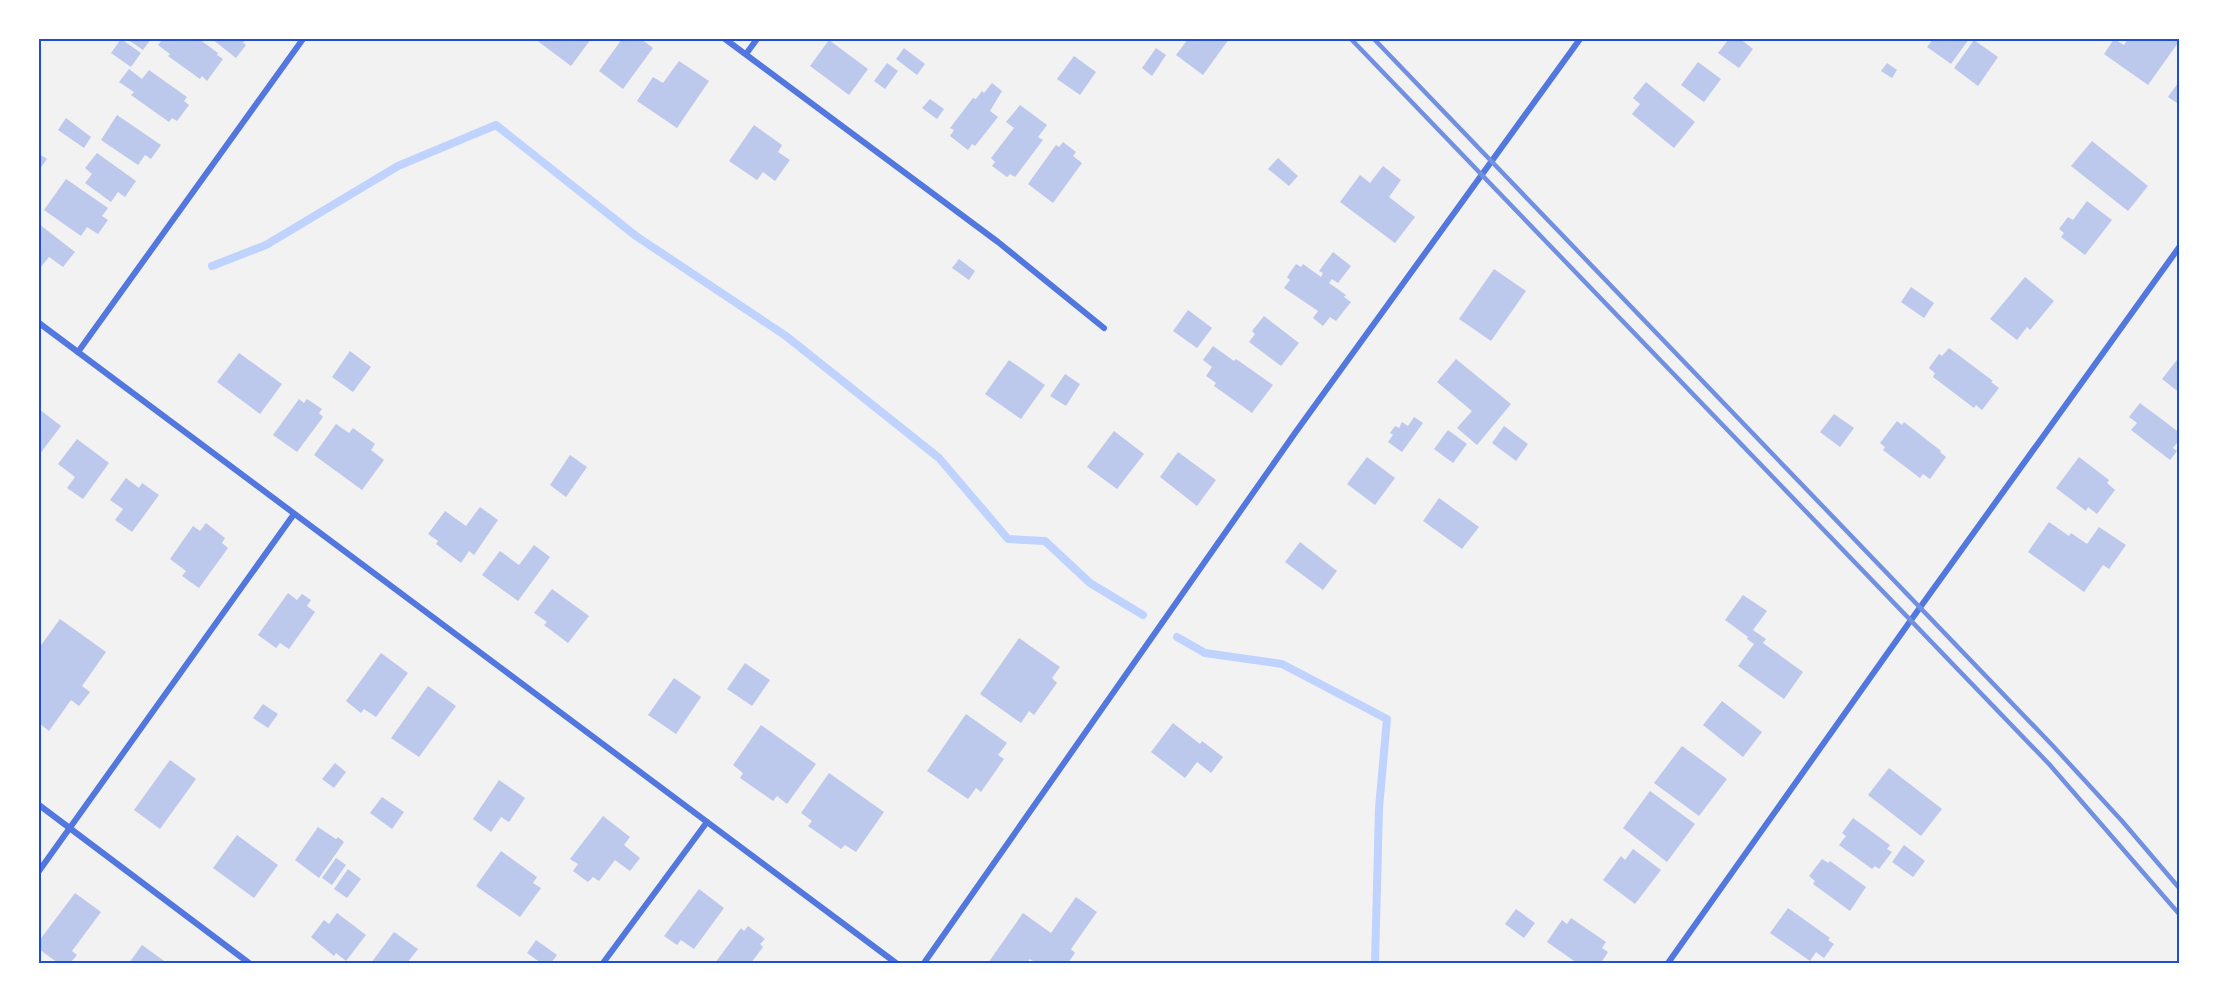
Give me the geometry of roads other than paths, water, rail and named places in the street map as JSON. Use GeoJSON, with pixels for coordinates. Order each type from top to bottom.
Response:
{"type":"FeatureCollection","features":[{"type":"Feature","properties":{"kind":"street"},"geometry":{"type":"LineString","coordinates":[[78,352],[303,39]]}},
{"type":"Feature","properties":{"kind":"street"},"geometry":{"type":"LineString","coordinates":[[725,39],[998,242],[1104,328]]}},
{"type":"Feature","properties":{"kind":"street"},"geometry":{"type":"LineString","coordinates":[[746,54],[757,39]]}},
{"type":"Feature","properties":{"kind":"street"},"geometry":{"type":"LineString","coordinates":[[924,963],[1295,433],[1580,39]]}},
{"type":"Feature","properties":{"kind":"street"},"geometry":{"type":"LineString","coordinates":[[1668,963],[2180,246]]}},
{"type":"Feature","properties":{"kind":"street"},"geometry":{"type":"LineString","coordinates":[[39,323],[896,963]]}},
{"type":"Feature","properties":{"kind":"street"},"geometry":{"type":"LineString","coordinates":[[39,872],[294,514]]}},
{"type":"Feature","properties":{"kind":"street"},"geometry":{"type":"LineString","coordinates":[[39,805],[249,963]]}},
{"type":"Feature","properties":{"kind":"street"},"geometry":{"type":"LineString","coordinates":[[603,963],[707,822]]}},
{"type":"Feature","properties":{"kind":"waterway"},"geometry":{"type":"LineString","coordinates":[[212,266],[266,245],[398,166],[496,125],[636,236],[786,336],[939,458],[1008,539],[1045,541],[1090,583],[1143,615]]}},
{"type":"Feature","properties":{"kind":"waterway"},"geometry":{"type":"LineString","coordinates":[[1177,637],[1205,653],[1282,664],[1387,719],[1379,808],[1375,963]]}},
{"type":"Feature","properties":{"kind":"railway"},"geometry":{"type":"LineString","coordinates":[[1351,39],[2049,764],[2180,915]]}},
{"type":"Feature","properties":{"kind":"railway"},"geometry":{"type":"LineString","coordinates":[[1374,39],[2054,747],[2180,889]]}}]}
